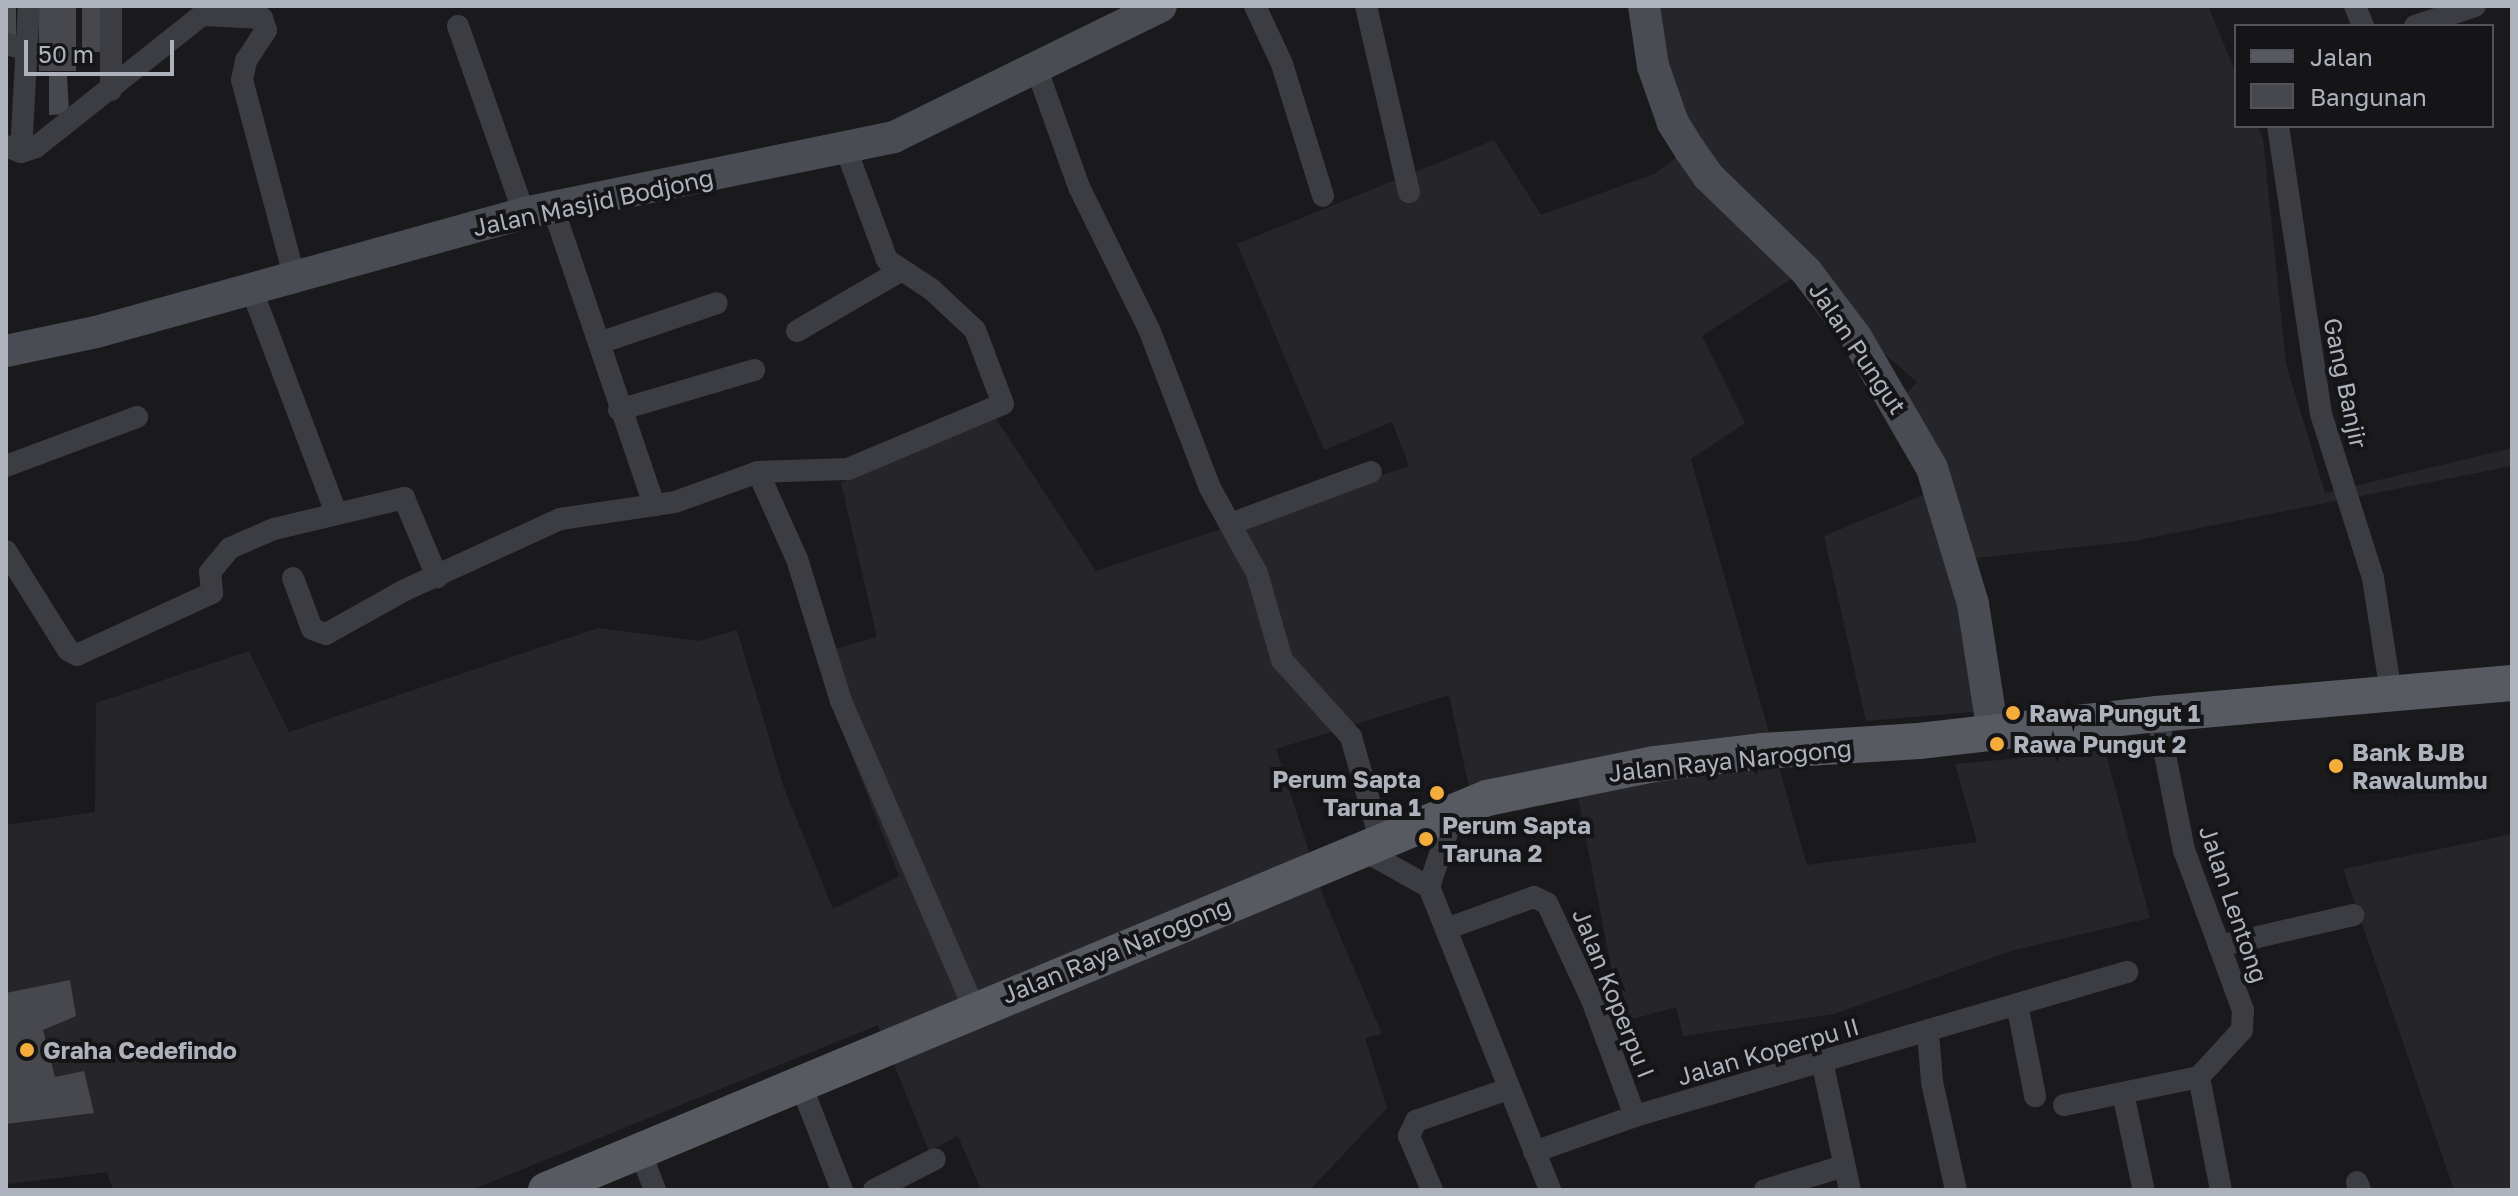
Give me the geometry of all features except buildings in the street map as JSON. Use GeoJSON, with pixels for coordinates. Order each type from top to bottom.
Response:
{"type":"FeatureCollection","features":[{"type":"Feature","properties":{"kind":"main road","name":"Jalan Raya Narogong"},"geometry":{"type":"LineString","coordinates":[[546,1190],[1370,843],[1455,809],[1544,784],[1654,764],[1993,733],[2157,714],[2512,683]]}},
{"type":"Feature","properties":{"kind":"street"},"geometry":{"type":"LineString","coordinates":[[29,6],[30,50],[13,149],[36,147],[202,15],[214,9],[255,15],[266,23],[242,80],[294,275]]}},
{"type":"Feature","properties":{"kind":"street"},"geometry":{"type":"LineString","coordinates":[[111,6],[111,90]]}},
{"type":"Feature","properties":{"kind":"street","name":"Jalan Masjid Bodjong"},"geometry":{"type":"LineString","coordinates":[[6,351],[96,332],[294,275],[538,211],[846,149],[922,128],[1036,67],[1161,6]]}},
{"type":"Feature","properties":{"kind":"street"},"geometry":{"type":"LineString","coordinates":[[1255,6],[1282,64],[1323,196]]}},
{"type":"Feature","properties":{"kind":"street"},"geometry":{"type":"LineString","coordinates":[[1366,6],[1409,192]]}},
{"type":"Feature","properties":{"kind":"street","name":"Jalan Pungut"},"geometry":{"type":"LineString","coordinates":[[1644,6],[1653,66],[1673,123],[1708,176],[1806,271],[1856,337],[1932,468],[1973,604],[1993,733]]}},
{"type":"Feature","properties":{"kind":"street"},"geometry":{"type":"LineString","coordinates":[[2424,17],[2475,6]]}},
{"type":"Feature","properties":{"kind":"street"},"geometry":{"type":"LineString","coordinates":[[458,26],[538,211],[602,342],[619,410],[654,505]]}},
{"type":"Feature","properties":{"kind":"street"},"geometry":{"type":"LineString","coordinates":[[6,44],[30,50]]}},
{"type":"Feature","properties":{"kind":"street"},"geometry":{"type":"LineString","coordinates":[[1036,67],[1079,187],[1149,329],[1210,488],[1233,523],[1267,598],[1282,660],[1351,737],[1370,843],[1429,887],[1550,1190]]}},
{"type":"Feature","properties":{"kind":"street","name":"Gang Banjir"},"geometry":{"type":"LineString","coordinates":[[2278,128],[2321,414],[2373,578],[2391,693]]}},
{"type":"Feature","properties":{"kind":"street"},"geometry":{"type":"LineString","coordinates":[[293,578],[312,629],[323,634],[560,519],[701,496],[758,472],[832,472],[868,464],[1003,404],[981,338],[931,289],[887,260],[846,149]]}},
{"type":"Feature","properties":{"kind":"street"},"geometry":{"type":"LineString","coordinates":[[797,331],[900,271]]}},
{"type":"Feature","properties":{"kind":"street"},"geometry":{"type":"LineString","coordinates":[[251,288],[336,513]]}},
{"type":"Feature","properties":{"kind":"street"},"geometry":{"type":"LineString","coordinates":[[602,342],[717,303]]}},
{"type":"Feature","properties":{"kind":"street"},"geometry":{"type":"LineString","coordinates":[[619,410],[754,370]]}},
{"type":"Feature","properties":{"kind":"street"},"geometry":{"type":"LineString","coordinates":[[6,466],[137,417]]}},
{"type":"Feature","properties":{"kind":"street"},"geometry":{"type":"LineString","coordinates":[[758,472],[797,559],[841,701],[974,1008]]}},
{"type":"Feature","properties":{"kind":"street"},"geometry":{"type":"LineString","coordinates":[[1233,523],[1371,472]]}},
{"type":"Feature","properties":{"kind":"street"},"geometry":{"type":"LineString","coordinates":[[6,551],[68,650],[77,655],[212,593],[210,572],[230,548],[336,513],[404,498],[437,577]]}},
{"type":"Feature","properties":{"kind":"street","name":"Jalan Lentong"},"geometry":{"type":"LineString","coordinates":[[2157,714],[2184,850],[2243,1010],[2242,1030],[2199,1077]]}},
{"type":"Feature","properties":{"kind":"street"},"geometry":{"type":"LineString","coordinates":[[1429,887],[1455,809]]}},
{"type":"Feature","properties":{"kind":"street","name":"Jalan Koperpu I"},"geometry":{"type":"LineString","coordinates":[[1446,929],[1534,897],[1547,903],[1592,1000],[1635,1116]]}},
{"type":"Feature","properties":{"kind":"street"},"geometry":{"type":"LineString","coordinates":[[2219,946],[2353,915]]}},
{"type":"Feature","properties":{"kind":"street","name":"Jalan Koperpu II"},"geometry":{"type":"LineString","coordinates":[[1534,1152],[1635,1116],[1928,1033],[2127,972]]}},
{"type":"Feature","properties":{"kind":"street"},"geometry":{"type":"LineString","coordinates":[[2017,1004],[2035,1096]]}},
{"type":"Feature","properties":{"kind":"street"},"geometry":{"type":"LineString","coordinates":[[1928,1033],[1932,1082],[1956,1190]]}},
{"type":"Feature","properties":{"kind":"street"},"geometry":{"type":"LineString","coordinates":[[1822,1061],[1850,1190]]}},
{"type":"Feature","properties":{"kind":"street"},"geometry":{"type":"LineString","coordinates":[[2064,1105],[2199,1077],[2221,1190]]}},
{"type":"Feature","properties":{"kind":"street"},"geometry":{"type":"LineString","coordinates":[[801,1085],[842,1190]]}},
{"type":"Feature","properties":{"kind":"street"},"geometry":{"type":"LineString","coordinates":[[1432,1190],[1409,1136],[1416,1121],[1508,1089]]}},
{"type":"Feature","properties":{"kind":"street"},"geometry":{"type":"LineString","coordinates":[[2123,1093],[2143,1187]]}},
{"type":"Feature","properties":{"kind":"street"},"geometry":{"type":"LineString","coordinates":[[640,1151],[655,1190]]}},
{"type":"Feature","properties":{"kind":"street"},"geometry":{"type":"LineString","coordinates":[[874,1190],[935,1159]]}},
{"type":"Feature","properties":{"kind":"street"},"geometry":{"type":"LineString","coordinates":[[1765,1190],[1844,1166]]}},
{"type":"Feature","properties":{"kind":"shaded area"},"geometry":{"type":"Polygon","coordinates":[[[1649,6],[2208,6],[2234,68],[2234,128],[2259,128],[2263,139],[2286,364],[2325,493],[2512,448],[2512,466],[2134,541],[1967,559],[1995,710],[1866,721],[1824,536],[1937,489],[1894,407],[1917,382],[1847,321],[1807,269],[1702,336],[1745,423],[1691,459],[1807,865],[1977,842],[1955,764],[2105,750],[2150,918],[2011,951],[1834,1014],[1683,1036],[1676,1007],[1622,1022],[1578,798],[1509,804],[1476,819],[1449,695],[1276,749],[1325,901],[1382,1034],[1365,1038],[1387,1108],[1310,1190],[981,1190],[958,1136],[929,1151],[878,1025],[471,1190],[113,1190],[107,1172],[8,1184],[6,825],[95,812],[96,703],[249,651],[289,732],[598,628],[699,641],[737,630],[784,788],[833,909],[899,876],[833,708],[822,653],[877,637],[841,483],[991,411],[1096,571],[1409,466],[1392,422],[1324,450],[1237,244],[1494,140],[1541,215],[1654,174],[1694,144],[1649,6]]]}},
{"type":"Feature","properties":{"kind":"shaded area"},"geometry":{"type":"Polygon","coordinates":[[[2512,834],[2512,1190],[2454,1190],[2343,869],[2512,834]]]}},
{"type":"Feature","properties":{"kind":"place","name":"Rawa Pungut 1"},"geometry":{"type":"Point","coordinates":[2013,713]}},
{"type":"Feature","properties":{"kind":"place","name":"Rawa Pungut 2"},"geometry":{"type":"Point","coordinates":[1997,744]}},
{"type":"Feature","properties":{"kind":"place","name":"Bank BJB Rawalumbu"},"geometry":{"type":"Point","coordinates":[2336,766]}},
{"type":"Feature","properties":{"kind":"place","name":"Perum Sapta Taruna 1"},"geometry":{"type":"Point","coordinates":[1437,793]}},
{"type":"Feature","properties":{"kind":"place","name":"Perum Sapta Taruna 2"},"geometry":{"type":"Point","coordinates":[1426,839]}},
{"type":"Feature","properties":{"kind":"place","name":"Graha Cedefindo"},"geometry":{"type":"Point","coordinates":[27,1050]}}]}
